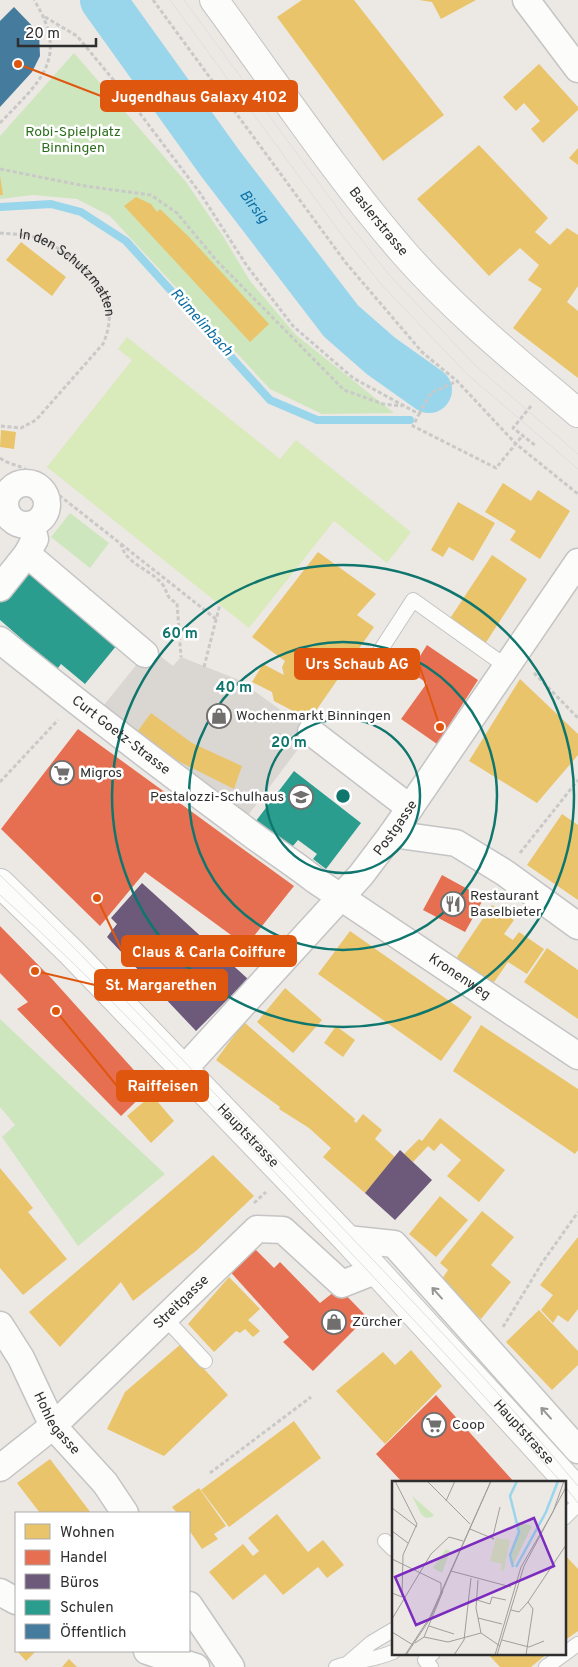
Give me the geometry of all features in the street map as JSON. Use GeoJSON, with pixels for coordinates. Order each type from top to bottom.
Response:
{"type":"FeatureCollection","features":[{"type":"Feature","properties":{"kind":"main road","name":"Baslerstrasse"},"geometry":{"type":"LineString","coordinates":[[214,0],[364,204],[405,254],[459,310],[501,349],[577,409]]}},
{"type":"Feature","properties":{"kind":"main road","name":"Hauptstrasse"},"geometry":{"type":"LineString","coordinates":[[0,883],[72,953],[347,1239],[578,1492]]}},
{"type":"Feature","properties":{"kind":"street"},"geometry":{"type":"LineString","coordinates":[[526,0],[578,69]]}},
{"type":"Feature","properties":{"kind":"street"},"geometry":{"type":"LineString","coordinates":[[0,588],[27,554],[35,539],[14,524],[5,509],[5,498],[23,487],[45,515],[39,521],[14,524]]}},
{"type":"Feature","properties":{"kind":"street"},"geometry":{"type":"LineString","coordinates":[[27,554],[145,654]]}},
{"type":"Feature","properties":{"kind":"street","name":"Postgasse"},"geometry":{"type":"LineString","coordinates":[[184,1069],[341,897],[392,834],[578,562]]}},
{"type":"Feature","properties":{"kind":"street","name":"Curt Goetz-Strasse"},"geometry":{"type":"LineString","coordinates":[[0,640],[76,701],[240,826],[341,897]]}},
{"type":"Feature","properties":{"kind":"street"},"geometry":{"type":"LineString","coordinates":[[317,738],[410,808]]}},
{"type":"Feature","properties":{"kind":"street"},"geometry":{"type":"LineString","coordinates":[[392,834],[456,843],[504,873],[578,926]]}},
{"type":"Feature","properties":{"kind":"street","name":"Kronenweg"},"geometry":{"type":"LineString","coordinates":[[341,897],[578,1056]]}},
{"type":"Feature","properties":{"kind":"street","name":"Streitgasse"},"geometry":{"type":"LineString","coordinates":[[0,1468],[52,1426],[256,1229],[283,1230],[342,1284],[375,1271]]}},
{"type":"Feature","properties":{"kind":"street"},"geometry":{"type":"LineString","coordinates":[[347,1239],[394,1244],[578,1450]]}},
{"type":"Feature","properties":{"kind":"street","name":"Hohlegasse"},"geometry":{"type":"LineString","coordinates":[[0,1324],[21,1358],[52,1426],[105,1483],[124,1512]]}},
{"type":"Feature","properties":{"kind":"street"},"geometry":{"type":"LineString","coordinates":[[0,1592],[15,1600]]}},
{"type":"Feature","properties":{"kind":"street"},"geometry":{"type":"LineString","coordinates":[[190,1606],[231,1667]]}},
{"type":"Feature","properties":{"kind":"street"},"geometry":{"type":"LineString","coordinates":[[150,1652],[196,1667]]}},
{"type":"Feature","properties":{"kind":"lane"},"geometry":{"type":"LineString","coordinates":[[376,656],[413,600],[512,661]]}},
{"type":"Feature","properties":{"kind":"lane"},"geometry":{"type":"LineString","coordinates":[[165,1318],[205,1361]]}},
{"type":"Feature","properties":{"kind":"lane"},"geometry":{"type":"LineString","coordinates":[[566,1516],[578,1504]]}},
{"type":"Feature","properties":{"kind":"lane"},"geometry":{"type":"LineString","coordinates":[[342,1665],[392,1631]]}},
{"type":"Feature","properties":{"kind":"lane"},"geometry":{"type":"LineString","coordinates":[[566,1653],[578,1644]]}},
{"type":"Feature","properties":{"kind":"lane"},"geometry":{"type":"LineString","coordinates":[[342,1665],[374,1660],[392,1652]]}},
{"type":"Feature","properties":{"kind":"lane"},"geometry":{"type":"LineString","coordinates":[[431,1667],[425,1660],[432,1654]]}},
{"type":"Feature","properties":{"kind":"lane"},"geometry":{"type":"LineString","coordinates":[[546,1667],[564,1654]]}},
{"type":"Feature","properties":{"kind":"path"},"geometry":{"type":"LineString","coordinates":[[0,123],[41,80],[48,64],[50,50],[44,17],[34,0]]}},
{"type":"Feature","properties":{"kind":"path"},"geometry":{"type":"LineString","coordinates":[[153,0],[346,263],[422,352],[457,381],[516,444],[578,494]]}},
{"type":"Feature","properties":{"kind":"path"},"geometry":{"type":"LineString","coordinates":[[44,17],[78,36],[126,95],[200,193],[247,266],[292,326],[353,378],[419,414]]}},
{"type":"Feature","properties":{"kind":"path"},"geometry":{"type":"LineString","coordinates":[[0,169],[85,186],[128,190],[151,195],[177,213],[216,260],[344,390],[383,404],[404,406]]}},
{"type":"Feature","properties":{"kind":"path","name":"In den Schutzmatten"},"geometry":{"type":"LineString","coordinates":[[0,233],[36,237],[64,253],[95,281],[108,306],[109,328],[103,344],[36,420],[21,428],[0,426]]}},
{"type":"Feature","properties":{"kind":"path"},"geometry":{"type":"LineString","coordinates":[[457,381],[431,393],[413,426],[496,468],[523,435]]}},
{"type":"Feature","properties":{"kind":"path"},"geometry":{"type":"LineString","coordinates":[[536,446],[513,428],[533,404],[539,409]]}},
{"type":"Feature","properties":{"kind":"path"},"geometry":{"type":"LineString","coordinates":[[0,458],[8,464],[20,465],[31,474],[23,487],[60,496],[216,619]]}},
{"type":"Feature","properties":{"kind":"path"},"geometry":{"type":"LineString","coordinates":[[121,544],[123,554],[163,585],[166,595],[177,603],[181,657]]}},
{"type":"Feature","properties":{"kind":"path"},"geometry":{"type":"LineString","coordinates":[[204,667],[220,604]]}},
{"type":"Feature","properties":{"kind":"path"},"geometry":{"type":"LineString","coordinates":[[512,661],[578,718]]}},
{"type":"Feature","properties":{"kind":"path"},"geometry":{"type":"LineString","coordinates":[[0,782],[76,701]]}},
{"type":"Feature","properties":{"kind":"path"},"geometry":{"type":"LineString","coordinates":[[504,873],[578,780]]}},
{"type":"Feature","properties":{"kind":"path"},"geometry":{"type":"LineString","coordinates":[[488,1350],[542,1263],[578,1212]]}},
{"type":"Feature","properties":{"kind":"path"},"geometry":{"type":"LineString","coordinates":[[210,1473],[311,1396]]}},
{"type":"Feature","properties":{"kind":"green space","name":"Robi-Spielplatz Binningen"},"geometry":{"type":"Polygon","coordinates":[[[74,53],[186,182],[223,236],[250,281],[296,335],[394,413],[322,414],[270,389],[110,216],[77,199],[33,195],[0,199],[0,136],[74,53]]]}},
{"type":"Feature","properties":{"kind":"green space"},"geometry":{"type":"Polygon","coordinates":[[[127,337],[280,459],[296,440],[411,532],[387,563],[334,521],[249,628],[47,467],[132,360],[118,349],[127,337]]]}},
{"type":"Feature","properties":{"kind":"green space"},"geometry":{"type":"Polygon","coordinates":[[[70,513],[109,543],[90,568],[51,537],[70,513]]]}},
{"type":"Feature","properties":{"kind":"green space"},"geometry":{"type":"Polygon","coordinates":[[[0,1019],[165,1174],[78,1246],[2,1137],[15,1125],[0,1107],[0,1019]]]}},
{"type":"Feature","properties":{"kind":"shaded area"},"geometry":{"type":"Polygon","coordinates":[[[150,648],[173,666],[181,657],[239,680],[311,732],[240,826],[95,716],[150,648]]]}},
{"type":"Feature","properties":{"kind":"building: Wohnen"},"geometry":{"type":"Polygon","coordinates":[[[302,0],[354,0],[444,115],[383,161],[277,17],[302,0]]]}},
{"type":"Feature","properties":{"kind":"building: Wohnen"},"geometry":{"type":"Polygon","coordinates":[[[419,0],[476,0],[441,19],[432,2],[419,0]]]}},
{"type":"Feature","properties":{"kind":"building: Wohnen"},"geometry":{"type":"Polygon","coordinates":[[[539,64],[578,107],[578,110],[543,143],[531,129],[540,121],[524,103],[516,111],[503,97],[539,64]]]}},
{"type":"Feature","properties":{"kind":"building: Wohnen"},"geometry":{"type":"Polygon","coordinates":[[[479,145],[548,218],[535,232],[550,245],[567,228],[578,235],[578,286],[567,302],[578,311],[578,378],[513,328],[542,289],[528,280],[539,265],[520,248],[489,276],[417,199],[479,145]]]}},
{"type":"Feature","properties":{"kind":"building: Wohnen"},"geometry":{"type":"Polygon","coordinates":[[[578,148],[578,165],[569,158],[578,148]]]}},
{"type":"Feature","properties":{"kind":"building: Wohnen"},"geometry":{"type":"Polygon","coordinates":[[[0,176],[3,195],[0,195],[0,176]]]}},
{"type":"Feature","properties":{"kind":"building: Wohnen"},"geometry":{"type":"Polygon","coordinates":[[[136,197],[151,204],[157,212],[160,209],[189,237],[269,324],[250,342],[124,206],[136,197]]]}},
{"type":"Feature","properties":{"kind":"building: Wohnen"},"geometry":{"type":"Polygon","coordinates":[[[21,242],[66,277],[52,296],[6,260],[21,242]]]}},
{"type":"Feature","properties":{"kind":"building: Wohnen"},"geometry":{"type":"Polygon","coordinates":[[[1,430],[16,432],[14,449],[0,447],[1,430]]]}},
{"type":"Feature","properties":{"kind":"building: Wohnen"},"geometry":{"type":"Polygon","coordinates":[[[503,483],[531,501],[538,490],[570,511],[540,559],[510,540],[516,531],[485,512],[503,483]]]}},
{"type":"Feature","properties":{"kind":"building: Wohnen"},"geometry":{"type":"Polygon","coordinates":[[[458,502],[495,523],[473,561],[449,547],[443,557],[431,550],[458,502]]]}},
{"type":"Feature","properties":{"kind":"building: Wohnen"},"geometry":{"type":"Polygon","coordinates":[[[318,552],[376,594],[357,615],[374,627],[306,725],[290,716],[295,712],[274,701],[272,692],[252,682],[263,664],[284,675],[282,667],[285,661],[252,637],[318,552]]]}},
{"type":"Feature","properties":{"kind":"building: Wohnen"},"geometry":{"type":"Polygon","coordinates":[[[492,555],[527,579],[485,644],[449,620],[492,555]]]}},
{"type":"Feature","properties":{"kind":"building: Wohnen"},"geometry":{"type":"Polygon","coordinates":[[[520,679],[578,734],[578,755],[537,803],[469,761],[520,679]]]}},
{"type":"Feature","properties":{"kind":"building: Wohnen"},"geometry":{"type":"Polygon","coordinates":[[[151,713],[192,743],[242,766],[234,789],[178,761],[137,732],[151,713]]]}},
{"type":"Feature","properties":{"kind":"building: Wohnen"},"geometry":{"type":"Polygon","coordinates":[[[562,814],[578,825],[578,900],[527,865],[562,814]]]}},
{"type":"Feature","properties":{"kind":"building: Wohnen"},"geometry":{"type":"Polygon","coordinates":[[[492,905],[514,920],[504,934],[513,940],[519,932],[544,949],[527,974],[508,962],[492,985],[455,960],[492,905]]]}},
{"type":"Feature","properties":{"kind":"building: Wohnen"},"geometry":{"type":"Polygon","coordinates":[[[350,931],[472,1017],[441,1061],[318,974],[350,931]]]}},
{"type":"Feature","properties":{"kind":"building: Wohnen"},"geometry":{"type":"Polygon","coordinates":[[[547,948],[578,970],[578,1019],[524,982],[547,948]]]}},
{"type":"Feature","properties":{"kind":"building: Wohnen"},"geometry":{"type":"Polygon","coordinates":[[[285,988],[322,1020],[293,1053],[257,1022],[285,988]]]}},
{"type":"Feature","properties":{"kind":"building: Wohnen"},"geometry":{"type":"Polygon","coordinates":[[[244,1022],[355,1119],[356,1123],[363,1114],[382,1130],[375,1139],[395,1157],[365,1193],[323,1157],[331,1148],[309,1128],[279,1109],[280,1107],[216,1060],[244,1022]]]}},
{"type":"Feature","properties":{"kind":"building: Wohnen"},"geometry":{"type":"Polygon","coordinates":[[[481,1025],[578,1089],[578,1150],[575,1154],[453,1071],[481,1025]]]}},
{"type":"Feature","properties":{"kind":"building: Wohnen"},"geometry":{"type":"Polygon","coordinates":[[[336,1026],[355,1040],[343,1057],[324,1043],[336,1026]]]}},
{"type":"Feature","properties":{"kind":"building: Wohnen"},"geometry":{"type":"Polygon","coordinates":[[[152,1095],[174,1121],[151,1143],[127,1116],[152,1095]]]}},
{"type":"Feature","properties":{"kind":"building: Wohnen"},"geometry":{"type":"Polygon","coordinates":[[[440,1118],[505,1170],[479,1202],[447,1176],[461,1160],[441,1143],[434,1151],[428,1146],[413,1162],[404,1154],[419,1139],[422,1141],[440,1118]]]}},
{"type":"Feature","properties":{"kind":"building: Wohnen"},"geometry":{"type":"Polygon","coordinates":[[[213,1155],[254,1196],[197,1250],[133,1301],[121,1282],[60,1347],[29,1312],[213,1155]]]}},
{"type":"Feature","properties":{"kind":"building: Wohnen"},"geometry":{"type":"Polygon","coordinates":[[[0,1168],[33,1208],[28,1212],[67,1259],[23,1295],[0,1268],[0,1168]]]}},
{"type":"Feature","properties":{"kind":"building: Wohnen"},"geometry":{"type":"Polygon","coordinates":[[[440,1196],[468,1220],[436,1257],[409,1234],[440,1196]]]}},
{"type":"Feature","properties":{"kind":"building: Wohnen"},"geometry":{"type":"Polygon","coordinates":[[[482,1211],[514,1237],[491,1265],[511,1282],[481,1319],[440,1282],[448,1270],[440,1263],[482,1211]]]}},
{"type":"Feature","properties":{"kind":"building: Wohnen"},"geometry":{"type":"Polygon","coordinates":[[[578,1237],[578,1309],[568,1322],[558,1315],[553,1323],[541,1310],[553,1295],[540,1285],[578,1237]]]}},
{"type":"Feature","properties":{"kind":"building: Wohnen"},"geometry":{"type":"Polygon","coordinates":[[[229,1277],[260,1309],[248,1320],[260,1331],[253,1337],[245,1329],[240,1333],[236,1331],[214,1352],[188,1324],[229,1277]]]}},
{"type":"Feature","properties":{"kind":"building: Wohnen"},"geometry":{"type":"Polygon","coordinates":[[[539,1310],[578,1351],[578,1365],[552,1390],[506,1342],[539,1310]]]}},
{"type":"Feature","properties":{"kind":"building: Wohnen"},"geometry":{"type":"Polygon","coordinates":[[[181,1344],[228,1395],[164,1456],[107,1429],[125,1392],[181,1344]]]}},
{"type":"Feature","properties":{"kind":"building: Wohnen"},"geometry":{"type":"Polygon","coordinates":[[[411,1350],[442,1386],[385,1444],[336,1391],[383,1352],[395,1365],[411,1350]]]}},
{"type":"Feature","properties":{"kind":"building: Wohnen"},"geometry":{"type":"Polygon","coordinates":[[[294,1421],[321,1458],[229,1527],[201,1490],[294,1421]]]}},
{"type":"Feature","properties":{"kind":"building: Wohnen"},"geometry":{"type":"Polygon","coordinates":[[[50,1459],[90,1512],[39,1512],[17,1483],[50,1459]]]}},
{"type":"Feature","properties":{"kind":"building: Wohnen"},"geometry":{"type":"Polygon","coordinates":[[[199,1488],[226,1526],[214,1534],[218,1539],[202,1549],[190,1531],[190,1512],[176,1512],[172,1507],[199,1488]]]}},
{"type":"Feature","properties":{"kind":"building: Wohnen"},"geometry":{"type":"Polygon","coordinates":[[[277,1514],[308,1552],[323,1540],[344,1565],[327,1578],[318,1567],[283,1595],[265,1574],[233,1600],[209,1572],[243,1544],[253,1556],[259,1551],[248,1538],[277,1514]]]}},
{"type":"Feature","properties":{"kind":"building: Wohnen"},"geometry":{"type":"Polygon","coordinates":[[[566,1556],[578,1569],[578,1631],[566,1640],[566,1556]]]}},
{"type":"Feature","properties":{"kind":"building: Wohnen"},"geometry":{"type":"Polygon","coordinates":[[[18,1652],[35,1652],[26,1661],[18,1652]]]}},
{"type":"Feature","properties":{"kind":"building: Wohnen"},"geometry":{"type":"Polygon","coordinates":[[[488,1654],[547,1654],[531,1667],[500,1667],[488,1654]]]}},
{"type":"Feature","properties":{"kind":"building: Wohnen"},"geometry":{"type":"Polygon","coordinates":[[[69,1659],[77,1667],[62,1667],[69,1659]]]}},
{"type":"Feature","properties":{"kind":"building: Handel"},"geometry":{"type":"Polygon","coordinates":[[[427,645],[478,680],[437,744],[401,719],[427,683],[410,672],[427,645]]]}},
{"type":"Feature","properties":{"kind":"building: Handel"},"geometry":{"type":"Polygon","coordinates":[[[78,729],[294,886],[246,946],[145,872],[100,926],[1,829],[78,729]]]}},
{"type":"Feature","properties":{"kind":"building: Handel","name":"Restaurant Baselbieter"},"geometry":{"type":"Polygon","coordinates":[[[442,875],[484,898],[465,932],[423,910],[442,875]]]}},
{"type":"Feature","properties":{"kind":"building: Handel"},"geometry":{"type":"Polygon","coordinates":[[[0,926],[53,980],[150,1088],[121,1116],[17,1009],[28,1002],[0,973],[0,926]]]}},
{"type":"Feature","properties":{"kind":"building: Handel"},"geometry":{"type":"Polygon","coordinates":[[[251,1245],[274,1268],[280,1262],[320,1303],[339,1288],[367,1317],[313,1371],[283,1342],[289,1337],[226,1267],[251,1245]]]}},
{"type":"Feature","properties":{"kind":"building: Handel","name":"Coop"},"geometry":{"type":"Polygon","coordinates":[[[436,1395],[513,1481],[401,1481],[376,1454],[436,1395]]]}},
{"type":"Feature","properties":{"kind":"building: Büros"},"geometry":{"type":"Polygon","coordinates":[[[142,883],[248,979],[196,1031],[107,937],[117,924],[111,918],[142,883]]]}},
{"type":"Feature","properties":{"kind":"building: Büros"},"geometry":{"type":"Polygon","coordinates":[[[400,1150],[432,1180],[395,1220],[365,1193],[400,1150]]]}},
{"type":"Feature","properties":{"kind":"building: Schulen"},"geometry":{"type":"Polygon","coordinates":[[[25,568],[117,645],[85,684],[61,664],[55,672],[20,644],[23,640],[0,620],[0,598],[25,568]]]}},
{"type":"Feature","properties":{"kind":"building: Schulen","name":"Pestalozzi-Schulhaus"},"geometry":{"type":"Polygon","coordinates":[[[294,771],[361,823],[326,869],[313,859],[317,854],[298,840],[287,853],[252,826],[294,771]]]}},
{"type":"Feature","properties":{"kind":"building: Öffentlich"},"geometry":{"type":"Polygon","coordinates":[[[14,7],[39,33],[40,56],[32,72],[0,107],[0,21],[14,7]]]}},
{"type":"Feature","properties":{"kind":"waterway","name":"Birsig"},"geometry":{"type":"LineString","coordinates":[[103,0],[220,163],[341,321],[381,356],[429,390]]}},
{"type":"Feature","properties":{"kind":"waterway","name":"Rümelinbach"},"geometry":{"type":"LineString","coordinates":[[0,207],[51,204],[81,212],[126,241],[270,400],[317,420],[410,420]]}},
{"type":"Feature","properties":{"kind":"tram line"},"geometry":{"type":"LineString","coordinates":[[170,0],[339,231],[380,283],[468,375],[578,469]]}},
{"type":"Feature","properties":{"kind":"tram line"},"geometry":{"type":"LineString","coordinates":[[184,0],[349,224],[391,277],[476,366],[578,454]]}},
{"type":"Feature","properties":{"kind":"tram line"},"geometry":{"type":"LineString","coordinates":[[0,875],[120,995],[416,1305],[515,1412],[578,1486]]}},
{"type":"Feature","properties":{"kind":"tram line"},"geometry":{"type":"LineString","coordinates":[[0,895],[109,998],[178,1070],[422,1329],[560,1481]]}},
{"type":"Feature","properties":{"kind":"tram line"},"geometry":{"type":"LineString","coordinates":[[566,1488],[578,1503]]}},
{"type":"Feature","properties":{"kind":"place","name":"Jugendhaus Galaxy 4102"},"geometry":{"type":"Point","coordinates":[18,64]}},
{"type":"Feature","properties":{"kind":"place","name":"Wochenmarkt Binningen"},"geometry":{"type":"Point","coordinates":[219,716]}},
{"type":"Feature","properties":{"kind":"place","name":"Urs Schaub AG"},"geometry":{"type":"Point","coordinates":[440,727]}},
{"type":"Feature","properties":{"kind":"place","name":"Migros"},"geometry":{"type":"Point","coordinates":[62,773]}},
{"type":"Feature","properties":{"kind":"place","name":"Pestalozzi-Schulhaus"},"geometry":{"type":"Point","coordinates":[301,797]}},
{"type":"Feature","properties":{"kind":"place","name":"Claus & Carla Coiffure"},"geometry":{"type":"Point","coordinates":[97,898]}},
{"type":"Feature","properties":{"kind":"place","name":"Restaurant Baselbieter"},"geometry":{"type":"Point","coordinates":[453,904]}},
{"type":"Feature","properties":{"kind":"place","name":"St. Margarethen"},"geometry":{"type":"Point","coordinates":[35,971]}},
{"type":"Feature","properties":{"kind":"place","name":"Raiffeisen"},"geometry":{"type":"Point","coordinates":[56,1011]}},
{"type":"Feature","properties":{"kind":"place","name":"Zürcher"},"geometry":{"type":"Point","coordinates":[334,1322]}},
{"type":"Feature","properties":{"kind":"place","name":"Coop"},"geometry":{"type":"Point","coordinates":[434,1425]}}]}
